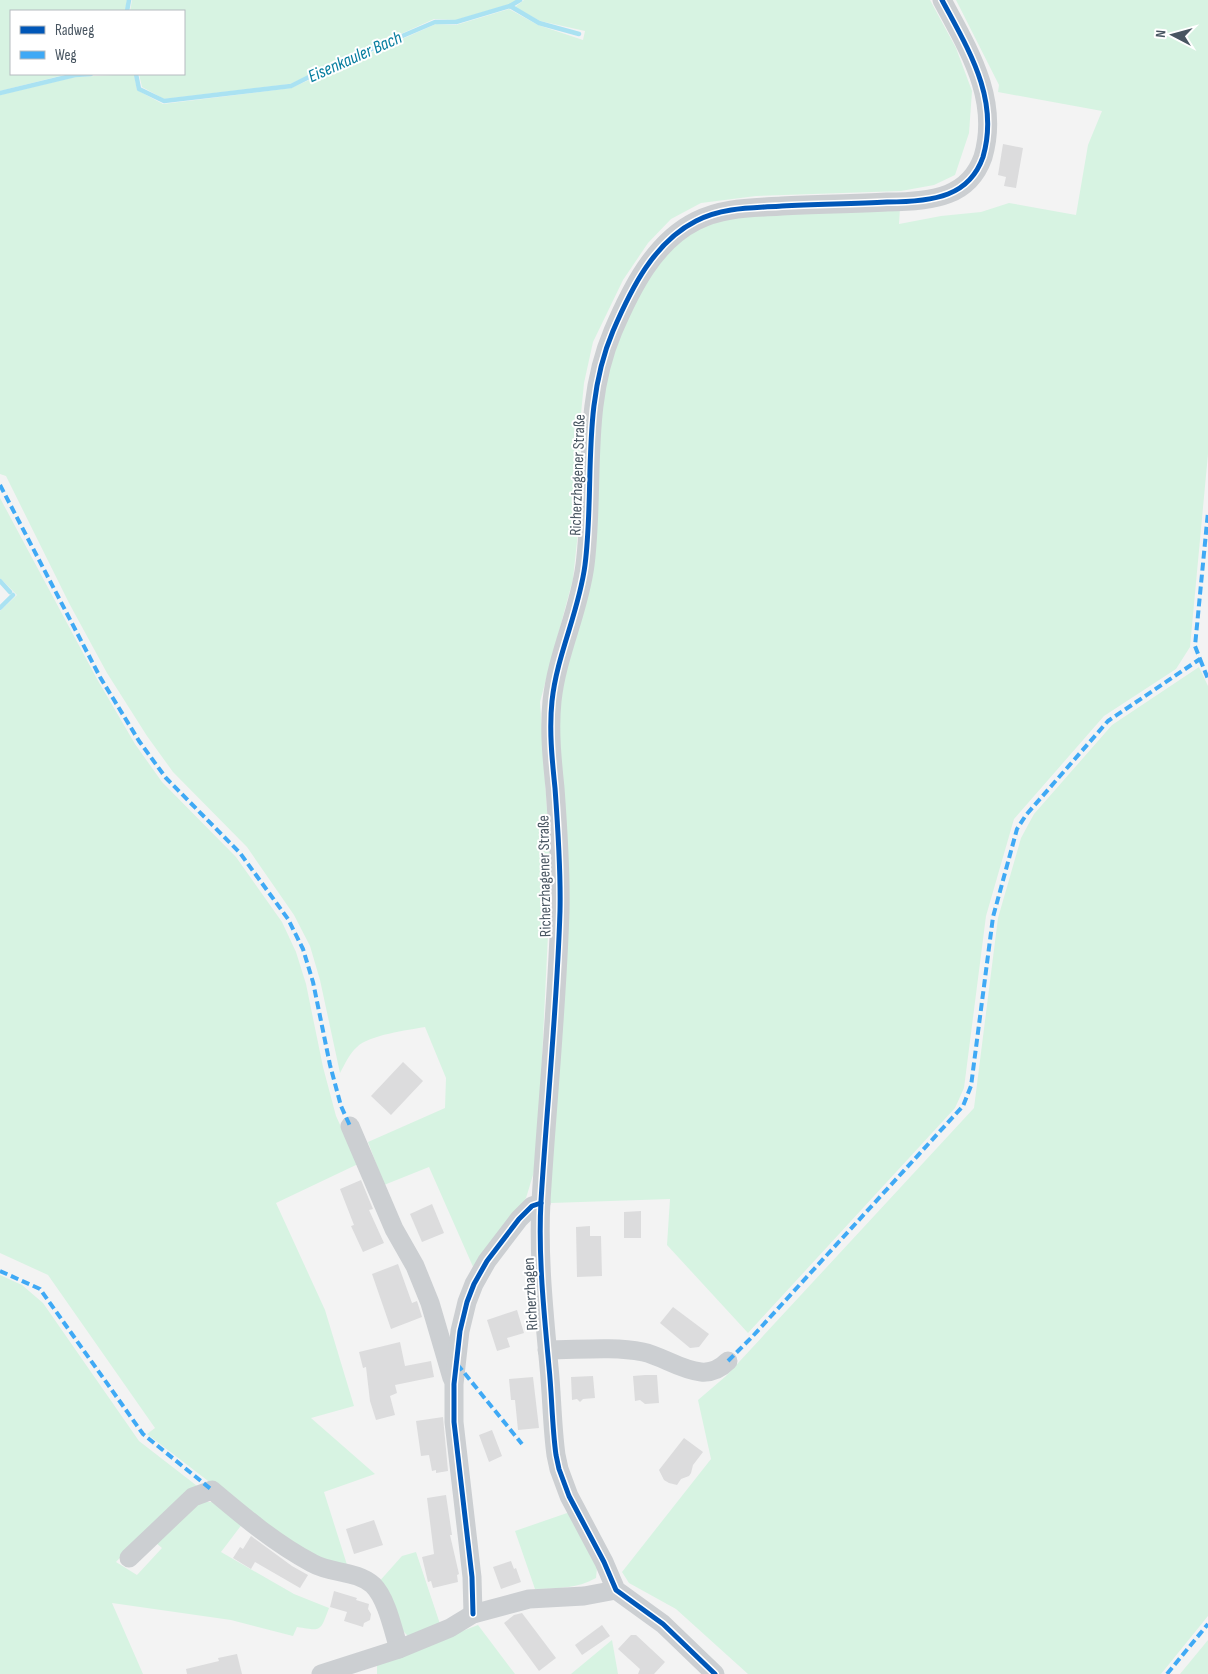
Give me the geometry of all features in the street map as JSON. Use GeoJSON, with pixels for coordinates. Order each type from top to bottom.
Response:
{"type":"FeatureCollection","features":[{"type":"Feature","properties":{"kind":"street","name":"Richerzhagener Straße"},"geometry":{"type":"LineString","coordinates":[[541,1203],[552,1049],[560,889],[551,711],[557,669],[575,616],[585,568],[591,425],[595,392],[603,358],[622,313],[646,266],[671,238],[697,220],[741,208],[918,200],[947,194],[969,181],[978,169],[984,152],[988,125],[986,100],[975,63],[942,0]]}},
{"type":"Feature","properties":{"kind":"street"},"geometry":{"type":"LineString","coordinates":[[350,1126],[394,1229],[415,1266],[430,1304],[454,1384]]}},
{"type":"Feature","properties":{"kind":"street","name":"Richerzhagen"},"geometry":{"type":"LineString","coordinates":[[541,1203],[542,1288],[554,1440],[559,1469],[576,1510],[604,1562],[616,1590]]}},
{"type":"Feature","properties":{"kind":"street"},"geometry":{"type":"LineString","coordinates":[[473,1614],[472,1577],[455,1438],[453,1406],[460,1331],[467,1302],[474,1284],[487,1261],[519,1218],[532,1206],[541,1203]]}},
{"type":"Feature","properties":{"kind":"street","name":"Richerzhagen"},"geometry":{"type":"LineString","coordinates":[[547,1350],[623,1349],[645,1352],[700,1372],[711,1372],[720,1368],[728,1361]]}},
{"type":"Feature","properties":{"kind":"street"},"geometry":{"type":"LineString","coordinates":[[129,1558],[193,1497],[212,1490],[251,1523],[314,1565],[361,1577],[372,1585],[384,1603],[399,1649]]}},
{"type":"Feature","properties":{"kind":"street"},"geometry":{"type":"LineString","coordinates":[[321,1674],[399,1649],[450,1628],[473,1614],[529,1599],[584,1596],[616,1590],[663,1624],[715,1674]]}},
{"type":"Feature","properties":{"kind":"green space"},"geometry":{"type":"Polygon","coordinates":[[[0,0],[127,0],[125,10],[10,10],[10,75],[64,75],[0,91],[0,0]]]}},
{"type":"Feature","properties":{"kind":"green space"},"geometry":{"type":"Polygon","coordinates":[[[132,0],[516,0],[513,3],[456,20],[434,19],[290,84],[164,99],[142,87],[139,75],[185,75],[185,10],[130,10],[132,0]]]}},
{"type":"Feature","properties":{"kind":"green space"},"geometry":{"type":"Polygon","coordinates":[[[524,0],[930,0],[956,48],[972,91],[969,133],[955,175],[934,185],[901,191],[756,196],[701,203],[671,219],[648,243],[623,280],[593,342],[584,383],[580,424],[578,532],[573,579],[540,702],[551,872],[537,1162],[526,1198],[474,1269],[429,1167],[384,1185],[368,1142],[445,1108],[446,1078],[425,1027],[370,1039],[357,1047],[347,1059],[340,1073],[320,980],[310,946],[294,915],[247,847],[173,772],[147,736],[107,673],[69,603],[6,476],[0,474],[0,95],[75,77],[114,75],[134,75],[137,90],[163,104],[291,88],[436,24],[456,25],[509,9],[538,25],[583,40],[585,31],[540,21],[515,7],[524,0]]]}},
{"type":"Feature","properties":{"kind":"green space"},"geometry":{"type":"Polygon","coordinates":[[[956,0],[1208,0],[1208,454],[1190,647],[1176,669],[1104,716],[1014,819],[986,916],[964,1088],[955,1108],[748,1333],[667,1245],[670,1199],[551,1203],[548,1198],[556,739],[607,361],[652,268],[689,233],[731,216],[900,208],[899,224],[941,216],[981,212],[1009,203],[1076,215],[1088,145],[1102,111],[998,92],[999,85],[956,0]]]}},
{"type":"Feature","properties":{"kind":"green space"},"geometry":{"type":"Polygon","coordinates":[[[0,498],[97,679],[135,744],[162,782],[236,857],[282,922],[296,952],[306,984],[323,1067],[336,1116],[358,1164],[276,1203],[325,1310],[354,1406],[311,1418],[375,1474],[324,1492],[348,1568],[302,1553],[147,1434],[155,1428],[48,1275],[0,1253],[0,611],[17,595],[0,578],[0,498]]]}},
{"type":"Feature","properties":{"kind":"green space"},"geometry":{"type":"Polygon","coordinates":[[[1199,667],[1208,686],[1208,1616],[1161,1674],[748,1674],[676,1609],[629,1583],[622,1572],[711,1459],[698,1400],[726,1376],[974,1108],[998,918],[1021,838],[1034,814],[1112,725],[1199,667]]]}},
{"type":"Feature","properties":{"kind":"green space"},"geometry":{"type":"Polygon","coordinates":[[[0,1275],[22,1285],[43,1303],[139,1441],[201,1489],[139,1537],[116,1562],[137,1575],[162,1548],[155,1542],[199,1502],[218,1502],[243,1523],[221,1552],[294,1594],[329,1608],[322,1626],[316,1629],[297,1627],[293,1636],[231,1620],[112,1603],[143,1674],[0,1674],[0,1275]]]}},
{"type":"Feature","properties":{"kind":"green space"},"geometry":{"type":"Polygon","coordinates":[[[570,1512],[597,1568],[596,1578],[574,1586],[535,1589],[515,1531],[570,1512]]]}},
{"type":"Feature","properties":{"kind":"green space"},"geometry":{"type":"Polygon","coordinates":[[[416,1552],[440,1624],[408,1636],[398,1626],[377,1584],[402,1556],[416,1552]]]}},
{"type":"Feature","properties":{"kind":"green space"},"geometry":{"type":"Polygon","coordinates":[[[478,1625],[515,1674],[377,1674],[377,1664],[478,1625]]]}},
{"type":"Feature","properties":{"kind":"green space"},"geometry":{"type":"Polygon","coordinates":[[[612,1640],[618,1674],[571,1674],[612,1640]]]}},
{"type":"Feature","properties":{"kind":"green space"},"geometry":{"type":"Polygon","coordinates":[[[1208,1640],[1208,1674],[1180,1674],[1208,1640]]]}},
{"type":"Feature","properties":{"kind":"building"},"geometry":{"type":"Polygon","coordinates":[[[1003,144],[1023,148],[1016,188],[1004,186],[1006,177],[998,175],[1003,144]]]}},
{"type":"Feature","properties":{"kind":"building"},"geometry":{"type":"Polygon","coordinates":[[[403,1062],[423,1081],[391,1115],[371,1096],[403,1062]]]}},
{"type":"Feature","properties":{"kind":"building"},"geometry":{"type":"Polygon","coordinates":[[[361,1180],[373,1209],[369,1210],[384,1243],[363,1252],[351,1226],[354,1225],[340,1189],[361,1180]]]}},
{"type":"Feature","properties":{"kind":"building"},"geometry":{"type":"Polygon","coordinates":[[[432,1204],[444,1233],[422,1242],[410,1214],[432,1204]]]}},
{"type":"Feature","properties":{"kind":"building"},"geometry":{"type":"Polygon","coordinates":[[[641,1211],[641,1238],[624,1238],[624,1212],[641,1211]]]}},
{"type":"Feature","properties":{"kind":"building"},"geometry":{"type":"Polygon","coordinates":[[[590,1226],[590,1236],[601,1236],[602,1276],[577,1277],[576,1227],[590,1226]]]}},
{"type":"Feature","properties":{"kind":"building"},"geometry":{"type":"Polygon","coordinates":[[[398,1264],[412,1303],[417,1301],[422,1317],[391,1329],[372,1274],[398,1264]]]}},
{"type":"Feature","properties":{"kind":"building"},"geometry":{"type":"Polygon","coordinates":[[[673,1307],[709,1334],[699,1347],[690,1348],[660,1323],[673,1307]]]}},
{"type":"Feature","properties":{"kind":"building"},"geometry":{"type":"Polygon","coordinates":[[[517,1310],[524,1333],[507,1338],[510,1347],[497,1351],[487,1320],[517,1310]]]}},
{"type":"Feature","properties":{"kind":"building"},"geometry":{"type":"Polygon","coordinates":[[[400,1342],[405,1366],[431,1361],[434,1377],[395,1385],[397,1393],[390,1396],[395,1415],[376,1420],[370,1401],[366,1367],[363,1368],[359,1352],[400,1342]]]}},
{"type":"Feature","properties":{"kind":"building"},"geometry":{"type":"Polygon","coordinates":[[[657,1375],[659,1403],[645,1404],[640,1400],[635,1401],[633,1376],[657,1375]]]}},
{"type":"Feature","properties":{"kind":"building"},"geometry":{"type":"Polygon","coordinates":[[[593,1376],[595,1398],[583,1399],[580,1402],[577,1399],[572,1400],[571,1377],[593,1376]]]}},
{"type":"Feature","properties":{"kind":"building"},"geometry":{"type":"Polygon","coordinates":[[[533,1377],[539,1428],[518,1430],[515,1400],[511,1400],[509,1379],[533,1377]]]}},
{"type":"Feature","properties":{"kind":"building"},"geometry":{"type":"Polygon","coordinates":[[[443,1417],[448,1471],[436,1473],[436,1470],[432,1471],[429,1455],[421,1456],[416,1421],[443,1417]]]}},
{"type":"Feature","properties":{"kind":"building"},"geometry":{"type":"Polygon","coordinates":[[[492,1430],[502,1456],[489,1462],[479,1435],[492,1430]]]}},
{"type":"Feature","properties":{"kind":"building"},"geometry":{"type":"Polygon","coordinates":[[[684,1438],[703,1452],[693,1465],[689,1476],[681,1479],[677,1485],[664,1480],[659,1470],[684,1438]]]}},
{"type":"Feature","properties":{"kind":"building"},"geometry":{"type":"Polygon","coordinates":[[[446,1495],[452,1535],[450,1535],[459,1574],[457,1575],[458,1582],[433,1588],[431,1581],[428,1582],[422,1557],[434,1554],[427,1498],[446,1495]]]}},
{"type":"Feature","properties":{"kind":"building"},"geometry":{"type":"Polygon","coordinates":[[[374,1520],[383,1545],[354,1554],[346,1529],[374,1520]]]}},
{"type":"Feature","properties":{"kind":"building"},"geometry":{"type":"Polygon","coordinates":[[[251,1536],[292,1566],[308,1575],[300,1588],[255,1562],[251,1569],[233,1558],[240,1547],[243,1549],[251,1536]]]}},
{"type":"Feature","properties":{"kind":"building"},"geometry":{"type":"Polygon","coordinates":[[[511,1561],[514,1569],[516,1568],[521,1582],[501,1589],[493,1567],[511,1561]]]}},
{"type":"Feature","properties":{"kind":"building"},"geometry":{"type":"Polygon","coordinates":[[[334,1591],[369,1604],[370,1620],[364,1623],[363,1627],[344,1621],[347,1612],[330,1607],[334,1591]]]}},
{"type":"Feature","properties":{"kind":"building"},"geometry":{"type":"Polygon","coordinates":[[[522,1613],[556,1658],[539,1671],[504,1623],[514,1615],[522,1613]]]}},
{"type":"Feature","properties":{"kind":"building"},"geometry":{"type":"Polygon","coordinates":[[[602,1625],[610,1636],[582,1655],[575,1645],[602,1625]]]}},
{"type":"Feature","properties":{"kind":"building"},"geometry":{"type":"Polygon","coordinates":[[[631,1635],[636,1635],[665,1662],[654,1674],[638,1674],[640,1669],[618,1649],[631,1635]]]}},
{"type":"Feature","properties":{"kind":"building"},"geometry":{"type":"Polygon","coordinates":[[[237,1654],[242,1674],[187,1674],[186,1669],[219,1661],[218,1658],[237,1654]]]}},
{"type":"Feature","properties":{"kind":"waterway"},"geometry":{"type":"LineString","coordinates":[[127,10],[129,0]]}},
{"type":"Feature","properties":{"kind":"waterway"},"geometry":{"type":"LineString","coordinates":[[510,6],[520,0]]}},
{"type":"Feature","properties":{"kind":"waterway","name":"Eisenkauler Bach"},"geometry":{"type":"LineString","coordinates":[[136,75],[139,89],[164,101],[291,86],[325,69],[435,22],[456,22],[510,6],[539,23],[579,34]]}},
{"type":"Feature","properties":{"kind":"waterway","name":"Eisenkauler Bach"},"geometry":{"type":"LineString","coordinates":[[0,93],[75,75]]}},
{"type":"Feature","properties":{"kind":"waterway"},"geometry":{"type":"LineString","coordinates":[[0,581],[10,592]]}},
{"type":"Feature","properties":{"kind":"waterway"},"geometry":{"type":"LineString","coordinates":[[0,608],[13,595]]}},
{"type":"Feature","properties":{"kind":"marked path"},"geometry":{"type":"LineString","coordinates":[[0,485],[100,677],[139,741],[166,778],[240,853],[288,919],[303,949],[313,982],[330,1065],[341,1106],[350,1126]]}},
{"type":"Feature","properties":{"kind":"marked path"},"geometry":{"type":"LineString","coordinates":[[728,1361],[963,1106],[971,1086],[993,917],[1017,829],[1026,815],[1108,721],[1200,659],[1195,646],[1208,512]]}},
{"type":"Feature","properties":{"kind":"marked path"},"geometry":{"type":"LineString","coordinates":[[1200,659],[1208,679]]}},
{"type":"Feature","properties":{"kind":"marked path"},"geometry":{"type":"LineString","coordinates":[[0,1271],[40,1289],[143,1434],[212,1490]]}},
{"type":"Feature","properties":{"kind":"marked path"},"geometry":{"type":"LineString","coordinates":[[457,1364],[522,1444]]}},
{"type":"Feature","properties":{"kind":"marked path"},"geometry":{"type":"LineString","coordinates":[[1167,1674],[1208,1624]]}},
{"type":"Feature","properties":{"kind":"cycle path"},"geometry":{"type":"LineString","coordinates":[[715,1674],[663,1624],[616,1590],[604,1562],[569,1496],[556,1455],[543,1305],[540,1242],[560,911],[559,850],[551,744],[552,701],[558,667],[578,599],[585,565],[593,417],[597,388],[603,359],[613,331],[636,283],[656,254],[668,241],[681,230],[706,216],[738,209],[760,207],[918,201],[948,194],[965,184],[978,169],[983,157],[987,136],[987,115],[979,75],[962,37],[942,0]]}},
{"type":"Feature","properties":{"kind":"cycle path"},"geometry":{"type":"LineString","coordinates":[[473,1614],[472,1577],[454,1422],[454,1384],[460,1331],[467,1302],[474,1284],[487,1261],[519,1219],[532,1206],[541,1203]]}}]}
